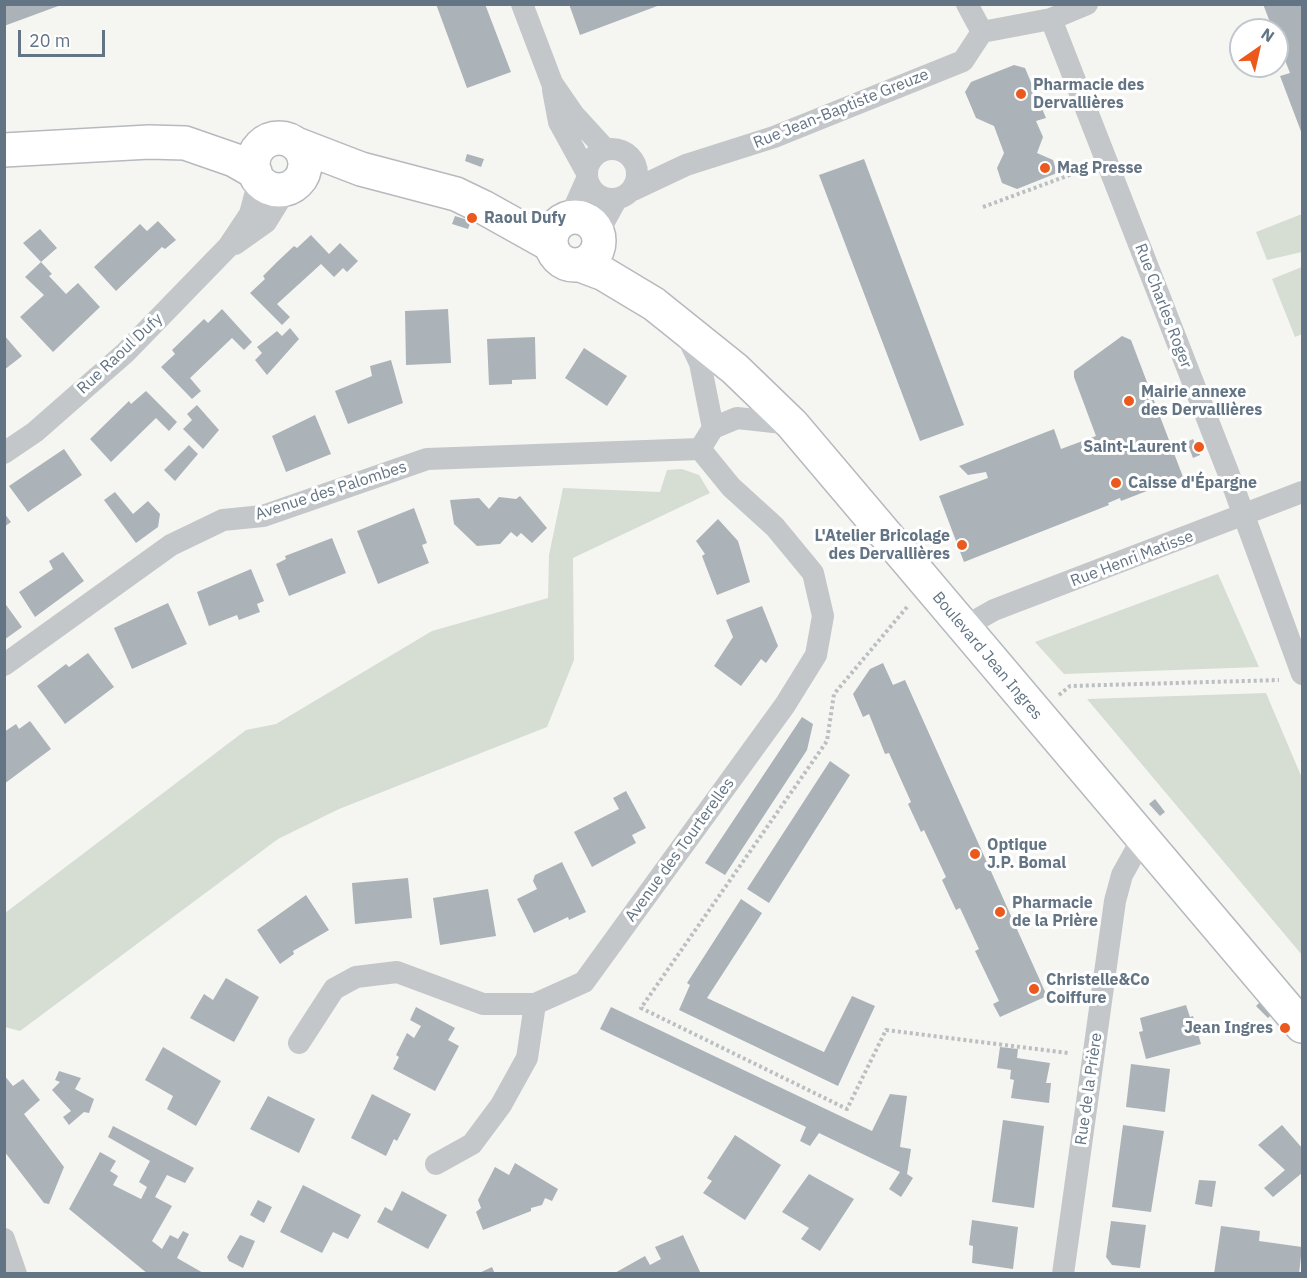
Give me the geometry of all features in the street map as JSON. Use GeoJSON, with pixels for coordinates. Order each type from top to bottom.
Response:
{"type":"FeatureCollection","features":[{"type":"Feature","properties":{"kind":"main road"},"geometry":{"type":"LineString","coordinates":[[4,150],[149,142],[185,143],[211,136],[240,136],[276,168],[362,169],[456,194],[483,207],[561,227],[584,218],[592,247],[571,265],[560,260],[561,227]]}},
{"type":"Feature","properties":{"kind":"main road","name":"Boulevard Jean Ingres"},"geometry":{"type":"LineString","coordinates":[[592,247],[604,274],[654,304],[682,326],[735,369],[792,424],[964,627],[1035,715],[1302,1026]]}},
{"type":"Feature","properties":{"kind":"street"},"geometry":{"type":"LineString","coordinates":[[522,4],[552,83],[559,122],[587,176],[598,195],[625,195]]}},
{"type":"Feature","properties":{"kind":"street"},"geometry":{"type":"LineString","coordinates":[[967,4],[982,32],[1051,19],[1087,4]]}},
{"type":"Feature","properties":{"kind":"street","name":"Rue Charles Roger"},"geometry":{"type":"LineString","coordinates":[[1051,19],[1228,472],[1297,677]]}},
{"type":"Feature","properties":{"kind":"street","name":"Rue Jean-Baptiste Greuze"},"geometry":{"type":"LineString","coordinates":[[625,195],[686,165],[774,138],[963,61],[982,32]]}},
{"type":"Feature","properties":{"kind":"street"},"geometry":{"type":"LineString","coordinates":[[552,83],[574,115],[606,150]]}},
{"type":"Feature","properties":{"kind":"street"},"geometry":{"type":"LineString","coordinates":[[561,227],[587,176],[591,161],[606,150],[622,151],[634,161],[638,176],[592,247]]}},
{"type":"Feature","properties":{"kind":"street","name":"Rue Jean-Baptiste Greuze"},"geometry":{"type":"LineString","coordinates":[[634,161],[686,165]]}},
{"type":"Feature","properties":{"kind":"street","name":"Rue Raoul Dufy"},"geometry":{"type":"LineString","coordinates":[[4,453],[35,432],[125,353],[228,247],[276,168]]}},
{"type":"Feature","properties":{"kind":"street"},"geometry":{"type":"LineString","coordinates":[[682,326],[700,363],[713,428]]}},
{"type":"Feature","properties":{"kind":"street"},"geometry":{"type":"LineString","coordinates":[[700,449],[713,428],[737,418],[792,424]]}},
{"type":"Feature","properties":{"kind":"street","name":"Avenue des Palombes"},"geometry":{"type":"LineString","coordinates":[[4,665],[171,545],[224,520],[263,516],[428,459],[700,449]]}},
{"type":"Feature","properties":{"kind":"street","name":"Avenue des Tourterelles"},"geometry":{"type":"LineString","coordinates":[[299,1043],[334,989],[356,977],[397,972],[483,1004],[535,1004],[584,982],[785,705],[816,656],[823,616],[813,573],[775,527],[731,487],[700,449]]}},
{"type":"Feature","properties":{"kind":"street","name":"Rue Henri Matisse"},"geometry":{"type":"LineString","coordinates":[[964,627],[994,610],[1302,492]]}},
{"type":"Feature","properties":{"kind":"street","name":"Rue de la Prière"},"geometry":{"type":"LineString","coordinates":[[1064,1274],[1115,901],[1122,874],[1142,839]]}},
{"type":"Feature","properties":{"kind":"street"},"geometry":{"type":"LineString","coordinates":[[436,1164],[472,1144],[501,1105],[527,1058],[535,1004]]}},
{"type":"Feature","properties":{"kind":"street"},"geometry":{"type":"LineString","coordinates":[[4,1239],[16,1274]]}},
{"type":"Feature","properties":{"kind":"path"},"geometry":{"type":"LineString","coordinates":[[982,207],[1107,162]]}},
{"type":"Feature","properties":{"kind":"path"},"geometry":{"type":"LineString","coordinates":[[926,584],[834,694],[827,741],[641,1008],[847,1109],[886,1030],[1093,1056]]}},
{"type":"Feature","properties":{"kind":"path"},"geometry":{"type":"LineString","coordinates":[[1035,715],[1070,686],[1297,677]]}},
{"type":"Feature","properties":{"kind":"shaded area"},"geometry":{"type":"Polygon","coordinates":[[[1302,214],[1302,252],[1267,260],[1256,232],[1302,214]]]}},
{"type":"Feature","properties":{"kind":"shaded area"},"geometry":{"type":"Polygon","coordinates":[[[1302,267],[1302,334],[1295,337],[1272,279],[1302,267]]]}},
{"type":"Feature","properties":{"kind":"shaded area"},"geometry":{"type":"Polygon","coordinates":[[[682,469],[699,475],[710,493],[573,558],[574,660],[547,727],[339,809],[278,839],[20,1031],[5,1027],[5,913],[246,730],[276,724],[432,631],[548,598],[549,555],[563,488],[660,492],[667,470],[682,469]]]}},
{"type":"Feature","properties":{"kind":"shaded area"},"geometry":{"type":"Polygon","coordinates":[[[1218,574],[1259,667],[1064,674],[1035,642],[1218,574]]]}},
{"type":"Feature","properties":{"kind":"shaded area"},"geometry":{"type":"Polygon","coordinates":[[[1266,693],[1302,778],[1302,955],[1087,699],[1266,693]]]}},
{"type":"Feature","properties":{"kind":"building"},"geometry":{"type":"Polygon","coordinates":[[[4,4],[61,4],[61,5],[4,26],[4,4]]]}},
{"type":"Feature","properties":{"kind":"building"},"geometry":{"type":"Polygon","coordinates":[[[436,4],[485,4],[511,72],[467,88],[436,4]]]}},
{"type":"Feature","properties":{"kind":"building"},"geometry":{"type":"Polygon","coordinates":[[[569,4],[660,4],[660,5],[580,35],[569,4]]]}},
{"type":"Feature","properties":{"kind":"building"},"geometry":{"type":"Polygon","coordinates":[[[1263,4],[1302,4],[1302,134],[1281,78],[1289,78],[1290,73],[1289,18],[1268,18],[1263,4]]]}},
{"type":"Feature","properties":{"kind":"building"},"geometry":{"type":"Polygon","coordinates":[[[1014,65],[1025,68],[1046,118],[1036,121],[1043,137],[1037,153],[1053,160],[1057,173],[1017,189],[1002,183],[997,168],[1004,153],[994,126],[976,118],[965,92],[971,82],[1014,65]]]}},
{"type":"Feature","properties":{"kind":"building"},"geometry":{"type":"Polygon","coordinates":[[[467,154],[484,159],[481,167],[465,161],[467,154]]]}},
{"type":"Feature","properties":{"kind":"building"},"geometry":{"type":"Polygon","coordinates":[[[864,159],[964,425],[920,441],[819,175],[864,159]]]}},
{"type":"Feature","properties":{"kind":"building"},"geometry":{"type":"Polygon","coordinates":[[[455,216],[471,221],[468,229],[452,224],[455,216]]]}},
{"type":"Feature","properties":{"kind":"building"},"geometry":{"type":"Polygon","coordinates":[[[158,221],[176,240],[165,249],[162,247],[116,291],[94,267],[140,224],[147,231],[158,221]]]}},
{"type":"Feature","properties":{"kind":"building"},"geometry":{"type":"Polygon","coordinates":[[[40,229],[57,248],[41,262],[23,243],[40,229]]]}},
{"type":"Feature","properties":{"kind":"building"},"geometry":{"type":"Polygon","coordinates":[[[311,235],[329,254],[340,243],[358,261],[347,272],[343,268],[334,277],[321,264],[277,304],[290,317],[282,325],[250,293],[265,279],[263,276],[277,262],[294,246],[297,248],[311,235]]]}},
{"type":"Feature","properties":{"kind":"building"},"geometry":{"type":"Polygon","coordinates":[[[41,262],[52,274],[49,276],[66,294],[78,283],[100,307],[53,352],[20,317],[44,295],[25,277],[41,262]]]}},
{"type":"Feature","properties":{"kind":"building"},"geometry":{"type":"Polygon","coordinates":[[[222,309],[252,342],[244,350],[232,338],[190,378],[201,391],[192,399],[161,367],[175,354],[172,350],[204,319],[208,323],[222,309]]]}},
{"type":"Feature","properties":{"kind":"building"},"geometry":{"type":"Polygon","coordinates":[[[448,309],[451,363],[406,365],[405,311],[448,309]]]}},
{"type":"Feature","properties":{"kind":"building"},"geometry":{"type":"Polygon","coordinates":[[[290,328],[299,339],[267,375],[255,360],[262,353],[257,347],[277,331],[282,336],[290,328]]]}},
{"type":"Feature","properties":{"kind":"building"},"geometry":{"type":"Polygon","coordinates":[[[4,335],[22,356],[4,370],[4,335]]]}},
{"type":"Feature","properties":{"kind":"building"},"geometry":{"type":"Polygon","coordinates":[[[1122,336],[1131,340],[1183,477],[1121,501],[1120,498],[1108,503],[1109,505],[964,562],[939,496],[988,478],[986,472],[968,475],[959,466],[1054,429],[1061,449],[1096,436],[1074,377],[1074,371],[1122,336]]]}},
{"type":"Feature","properties":{"kind":"building"},"geometry":{"type":"Polygon","coordinates":[[[535,337],[536,379],[512,380],[512,384],[489,385],[487,339],[535,337]]]}},
{"type":"Feature","properties":{"kind":"building"},"geometry":{"type":"Polygon","coordinates":[[[584,348],[627,376],[607,406],[565,378],[584,348]]]}},
{"type":"Feature","properties":{"kind":"building"},"geometry":{"type":"Polygon","coordinates":[[[391,360],[403,403],[348,424],[335,391],[372,376],[370,366],[391,360]]]}},
{"type":"Feature","properties":{"kind":"building"},"geometry":{"type":"Polygon","coordinates":[[[146,391],[177,422],[169,431],[156,418],[111,462],[90,439],[129,401],[131,404],[146,391]]]}},
{"type":"Feature","properties":{"kind":"building"},"geometry":{"type":"Polygon","coordinates":[[[197,405],[219,430],[203,449],[183,429],[192,420],[187,414],[197,405]]]}},
{"type":"Feature","properties":{"kind":"building"},"geometry":{"type":"Polygon","coordinates":[[[315,415],[331,454],[286,472],[272,436],[315,415]]]}},
{"type":"Feature","properties":{"kind":"building"},"geometry":{"type":"Polygon","coordinates":[[[1193,439],[1200,455],[1193,458],[1187,442],[1193,439]]]}},
{"type":"Feature","properties":{"kind":"building"},"geometry":{"type":"Polygon","coordinates":[[[189,445],[198,454],[175,481],[164,470],[189,445]]]}},
{"type":"Feature","properties":{"kind":"building"},"geometry":{"type":"Polygon","coordinates":[[[64,449],[82,475],[28,512],[9,486],[64,449]]]}},
{"type":"Feature","properties":{"kind":"building"},"geometry":{"type":"Polygon","coordinates":[[[115,492],[133,514],[148,501],[160,514],[158,527],[136,543],[104,500],[115,492]]]}},
{"type":"Feature","properties":{"kind":"building"},"geometry":{"type":"Polygon","coordinates":[[[520,496],[547,528],[532,543],[521,533],[517,537],[511,532],[500,544],[477,546],[454,524],[450,500],[479,498],[489,509],[499,497],[516,499],[520,496]]]}},
{"type":"Feature","properties":{"kind":"building"},"geometry":{"type":"Polygon","coordinates":[[[414,508],[427,543],[422,545],[429,563],[378,584],[357,531],[414,508]]]}},
{"type":"Feature","properties":{"kind":"building"},"geometry":{"type":"Polygon","coordinates":[[[4,513],[11,522],[4,527],[4,513]]]}},
{"type":"Feature","properties":{"kind":"building"},"geometry":{"type":"Polygon","coordinates":[[[718,519],[738,541],[750,582],[717,595],[702,556],[705,554],[696,541],[718,519]]]}},
{"type":"Feature","properties":{"kind":"building"},"geometry":{"type":"Polygon","coordinates":[[[332,538],[346,573],[289,596],[276,564],[286,559],[285,556],[332,538]]]}},
{"type":"Feature","properties":{"kind":"building"},"geometry":{"type":"Polygon","coordinates":[[[63,552],[84,581],[35,617],[19,592],[53,569],[49,561],[63,552]]]}},
{"type":"Feature","properties":{"kind":"building"},"geometry":{"type":"Polygon","coordinates":[[[251,569],[264,601],[257,604],[260,612],[239,620],[237,615],[209,626],[197,592],[251,569]]]}},
{"type":"Feature","properties":{"kind":"building"},"geometry":{"type":"Polygon","coordinates":[[[4,602],[22,627],[4,640],[4,602]]]}},
{"type":"Feature","properties":{"kind":"building"},"geometry":{"type":"Polygon","coordinates":[[[168,603],[187,644],[132,669],[114,628],[168,603]]]}},
{"type":"Feature","properties":{"kind":"building"},"geometry":{"type":"Polygon","coordinates":[[[762,606],[778,646],[766,663],[761,659],[741,686],[714,666],[733,637],[726,620],[762,606]]]}},
{"type":"Feature","properties":{"kind":"building"},"geometry":{"type":"Polygon","coordinates":[[[88,653],[114,687],[65,724],[37,686],[66,664],[69,667],[88,653]]]}},
{"type":"Feature","properties":{"kind":"building"},"geometry":{"type":"Polygon","coordinates":[[[883,663],[893,685],[905,680],[1047,996],[1000,1017],[993,1004],[999,1001],[975,951],[979,949],[960,908],[956,910],[942,880],[946,877],[924,830],[921,832],[908,804],[911,802],[889,753],[885,754],[869,714],[863,717],[853,694],[870,669],[883,663]]]}},
{"type":"Feature","properties":{"kind":"building"},"geometry":{"type":"Polygon","coordinates":[[[802,717],[813,724],[807,750],[725,875],[705,863],[802,717]]]}},
{"type":"Feature","properties":{"kind":"building"},"geometry":{"type":"Polygon","coordinates":[[[30,721],[51,749],[4,784],[4,732],[16,724],[19,729],[30,721]]]}},
{"type":"Feature","properties":{"kind":"building"},"geometry":{"type":"Polygon","coordinates":[[[830,761],[850,775],[769,903],[747,889],[830,761]]]}},
{"type":"Feature","properties":{"kind":"building"},"geometry":{"type":"Polygon","coordinates":[[[626,791],[646,828],[632,835],[636,843],[592,867],[574,832],[619,809],[613,798],[626,791]]]}},
{"type":"Feature","properties":{"kind":"building"},"geometry":{"type":"Polygon","coordinates":[[[1155,799],[1165,812],[1160,816],[1149,804],[1155,799]]]}},
{"type":"Feature","properties":{"kind":"building"},"geometry":{"type":"Polygon","coordinates":[[[562,862],[586,912],[569,920],[568,917],[534,933],[517,899],[537,889],[533,881],[535,875],[562,862]]]}},
{"type":"Feature","properties":{"kind":"building"},"geometry":{"type":"Polygon","coordinates":[[[408,878],[412,918],[355,924],[352,883],[408,878]]]}},
{"type":"Feature","properties":{"kind":"building"},"geometry":{"type":"Polygon","coordinates":[[[488,889],[496,936],[440,945],[433,898],[488,889]]]}},
{"type":"Feature","properties":{"kind":"building"},"geometry":{"type":"Polygon","coordinates":[[[306,895],[329,930],[293,951],[294,954],[280,964],[257,930],[306,895]]]}},
{"type":"Feature","properties":{"kind":"building"},"geometry":{"type":"Polygon","coordinates":[[[741,899],[762,913],[707,998],[824,1052],[852,996],[875,1006],[838,1086],[679,1010],[690,985],[687,983],[741,899]]]}},
{"type":"Feature","properties":{"kind":"building"},"geometry":{"type":"Polygon","coordinates":[[[226,978],[259,997],[234,1042],[190,1018],[204,994],[213,1000],[226,978]]]}},
{"type":"Feature","properties":{"kind":"building"},"geometry":{"type":"Polygon","coordinates":[[[1262,1000],[1273,1013],[1268,1018],[1256,1006],[1262,1000]]]}},
{"type":"Feature","properties":{"kind":"building"},"geometry":{"type":"Polygon","coordinates":[[[1186,1005],[1190,1017],[1193,1016],[1201,1044],[1146,1059],[1139,1032],[1143,1031],[1140,1018],[1186,1005]]]}},
{"type":"Feature","properties":{"kind":"building"},"geometry":{"type":"Polygon","coordinates":[[[416,1007],[455,1028],[448,1040],[459,1046],[435,1091],[393,1069],[399,1057],[396,1055],[407,1033],[414,1038],[421,1026],[410,1020],[416,1007]]]}},
{"type":"Feature","properties":{"kind":"building"},"geometry":{"type":"Polygon","coordinates":[[[611,1007],[872,1131],[890,1094],[907,1096],[900,1147],[911,1149],[907,1174],[913,1178],[901,1197],[889,1189],[900,1172],[819,1133],[810,1146],[800,1141],[806,1127],[600,1029],[611,1007]]]}},
{"type":"Feature","properties":{"kind":"building"},"geometry":{"type":"Polygon","coordinates":[[[163,1047],[221,1081],[196,1126],[167,1109],[173,1096],[145,1080],[163,1047]]]}},
{"type":"Feature","properties":{"kind":"building"},"geometry":{"type":"Polygon","coordinates":[[[1000,1047],[1018,1049],[1017,1058],[1050,1063],[1046,1083],[1051,1083],[1049,1103],[1011,1098],[1014,1080],[1010,1079],[1011,1070],[997,1068],[1000,1047]]]}},
{"type":"Feature","properties":{"kind":"building"},"geometry":{"type":"Polygon","coordinates":[[[1131,1064],[1170,1069],[1165,1112],[1126,1107],[1131,1064]]]}},
{"type":"Feature","properties":{"kind":"building"},"geometry":{"type":"Polygon","coordinates":[[[59,1071],[81,1078],[75,1089],[94,1099],[89,1113],[84,1112],[69,1125],[63,1117],[71,1111],[52,1090],[60,1082],[55,1080],[59,1071]]]}},
{"type":"Feature","properties":{"kind":"building"},"geometry":{"type":"Polygon","coordinates":[[[4,1075],[13,1086],[23,1079],[40,1100],[24,1114],[64,1167],[49,1204],[44,1203],[4,1151],[4,1075]]]}},
{"type":"Feature","properties":{"kind":"building"},"geometry":{"type":"Polygon","coordinates":[[[372,1094],[411,1114],[397,1141],[394,1139],[386,1156],[351,1138],[372,1094]]]}},
{"type":"Feature","properties":{"kind":"building"},"geometry":{"type":"Polygon","coordinates":[[[268,1096],[315,1119],[299,1153],[250,1129],[268,1096]]]}},
{"type":"Feature","properties":{"kind":"building"},"geometry":{"type":"Polygon","coordinates":[[[1003,1120],[1044,1126],[1034,1208],[992,1202],[1003,1120]]]}},
{"type":"Feature","properties":{"kind":"building"},"geometry":{"type":"Polygon","coordinates":[[[1123,1125],[1164,1131],[1151,1212],[1112,1207],[1123,1125]]]}},
{"type":"Feature","properties":{"kind":"building"},"geometry":{"type":"Polygon","coordinates":[[[1282,1125],[1302,1148],[1302,1173],[1273,1197],[1264,1188],[1285,1170],[1258,1145],[1282,1125]]]}},
{"type":"Feature","properties":{"kind":"building"},"geometry":{"type":"Polygon","coordinates":[[[113,1126],[194,1168],[185,1183],[167,1175],[155,1197],[172,1206],[152,1241],[162,1249],[170,1235],[178,1239],[183,1231],[189,1234],[177,1258],[205,1274],[148,1274],[69,1209],[100,1152],[116,1161],[110,1171],[118,1176],[113,1185],[141,1199],[147,1187],[139,1182],[150,1161],[108,1137],[113,1126]]]}},
{"type":"Feature","properties":{"kind":"building"},"geometry":{"type":"Polygon","coordinates":[[[735,1135],[781,1165],[745,1220],[703,1193],[712,1181],[707,1178],[735,1135]]]}},
{"type":"Feature","properties":{"kind":"building"},"geometry":{"type":"Polygon","coordinates":[[[515,1163],[558,1189],[552,1201],[545,1198],[542,1205],[531,1208],[531,1211],[483,1230],[476,1212],[481,1208],[478,1200],[495,1167],[509,1175],[515,1163]]]}},
{"type":"Feature","properties":{"kind":"building"},"geometry":{"type":"Polygon","coordinates":[[[809,1174],[854,1199],[820,1251],[801,1239],[809,1228],[782,1212],[809,1174]]]}},
{"type":"Feature","properties":{"kind":"building"},"geometry":{"type":"Polygon","coordinates":[[[1199,1180],[1216,1181],[1212,1207],[1195,1204],[1199,1180]]]}},
{"type":"Feature","properties":{"kind":"building"},"geometry":{"type":"Polygon","coordinates":[[[303,1185],[361,1215],[348,1239],[333,1232],[322,1253],[280,1232],[303,1185]]]}},
{"type":"Feature","properties":{"kind":"building"},"geometry":{"type":"Polygon","coordinates":[[[402,1191],[447,1215],[428,1249],[377,1222],[385,1207],[392,1211],[402,1191]]]}},
{"type":"Feature","properties":{"kind":"building"},"geometry":{"type":"Polygon","coordinates":[[[258,1200],[272,1207],[264,1223],[250,1215],[258,1200]]]}},
{"type":"Feature","properties":{"kind":"building"},"geometry":{"type":"Polygon","coordinates":[[[972,1220],[1018,1227],[1013,1269],[972,1263],[973,1246],[969,1245],[972,1220]]]}},
{"type":"Feature","properties":{"kind":"building"},"geometry":{"type":"Polygon","coordinates":[[[1111,1221],[1146,1225],[1140,1268],[1112,1265],[1106,1257],[1111,1221]]]}},
{"type":"Feature","properties":{"kind":"building"},"geometry":{"type":"Polygon","coordinates":[[[1221,1226],[1260,1231],[1259,1241],[1302,1247],[1299,1274],[1214,1274],[1221,1226]]]}},
{"type":"Feature","properties":{"kind":"building"},"geometry":{"type":"Polygon","coordinates":[[[240,1235],[255,1241],[243,1268],[229,1261],[227,1257],[240,1235]]]}},
{"type":"Feature","properties":{"kind":"building"},"geometry":{"type":"Polygon","coordinates":[[[683,1235],[701,1274],[613,1274],[645,1256],[650,1265],[661,1259],[655,1247],[683,1235]]]}},
{"type":"Feature","properties":{"kind":"building"},"geometry":{"type":"Polygon","coordinates":[[[492,1267],[495,1274],[477,1274],[492,1267]]]}},
{"type":"Feature","properties":{"kind":"place","name":"Pharmacie des Dervallières"},"geometry":{"type":"Point","coordinates":[1021,94]}},
{"type":"Feature","properties":{"kind":"place","name":"Mag Presse"},"geometry":{"type":"Point","coordinates":[1045,168]}},
{"type":"Feature","properties":{"kind":"place","name":"Raoul Dufy"},"geometry":{"type":"Point","coordinates":[472,218]}},
{"type":"Feature","properties":{"kind":"place","name":"Mairie annexe des Dervallières"},"geometry":{"type":"Point","coordinates":[1129,401]}},
{"type":"Feature","properties":{"kind":"place","name":"Saint-Laurent"},"geometry":{"type":"Point","coordinates":[1199,447]}},
{"type":"Feature","properties":{"kind":"place","name":"Caisse d'Épargne"},"geometry":{"type":"Point","coordinates":[1116,483]}},
{"type":"Feature","properties":{"kind":"place","name":"L'Atelier Bricolage des Dervallières"},"geometry":{"type":"Point","coordinates":[962,545]}},
{"type":"Feature","properties":{"kind":"place","name":"Optique J.P. Bomal"},"geometry":{"type":"Point","coordinates":[975,854]}},
{"type":"Feature","properties":{"kind":"place","name":"Pharmacie de la Prière"},"geometry":{"type":"Point","coordinates":[1000,912]}},
{"type":"Feature","properties":{"kind":"place","name":"Christelle&Co Coiffure"},"geometry":{"type":"Point","coordinates":[1034,989]}},
{"type":"Feature","properties":{"kind":"place","name":"Jean Ingres"},"geometry":{"type":"Point","coordinates":[1285,1028]}}]}
